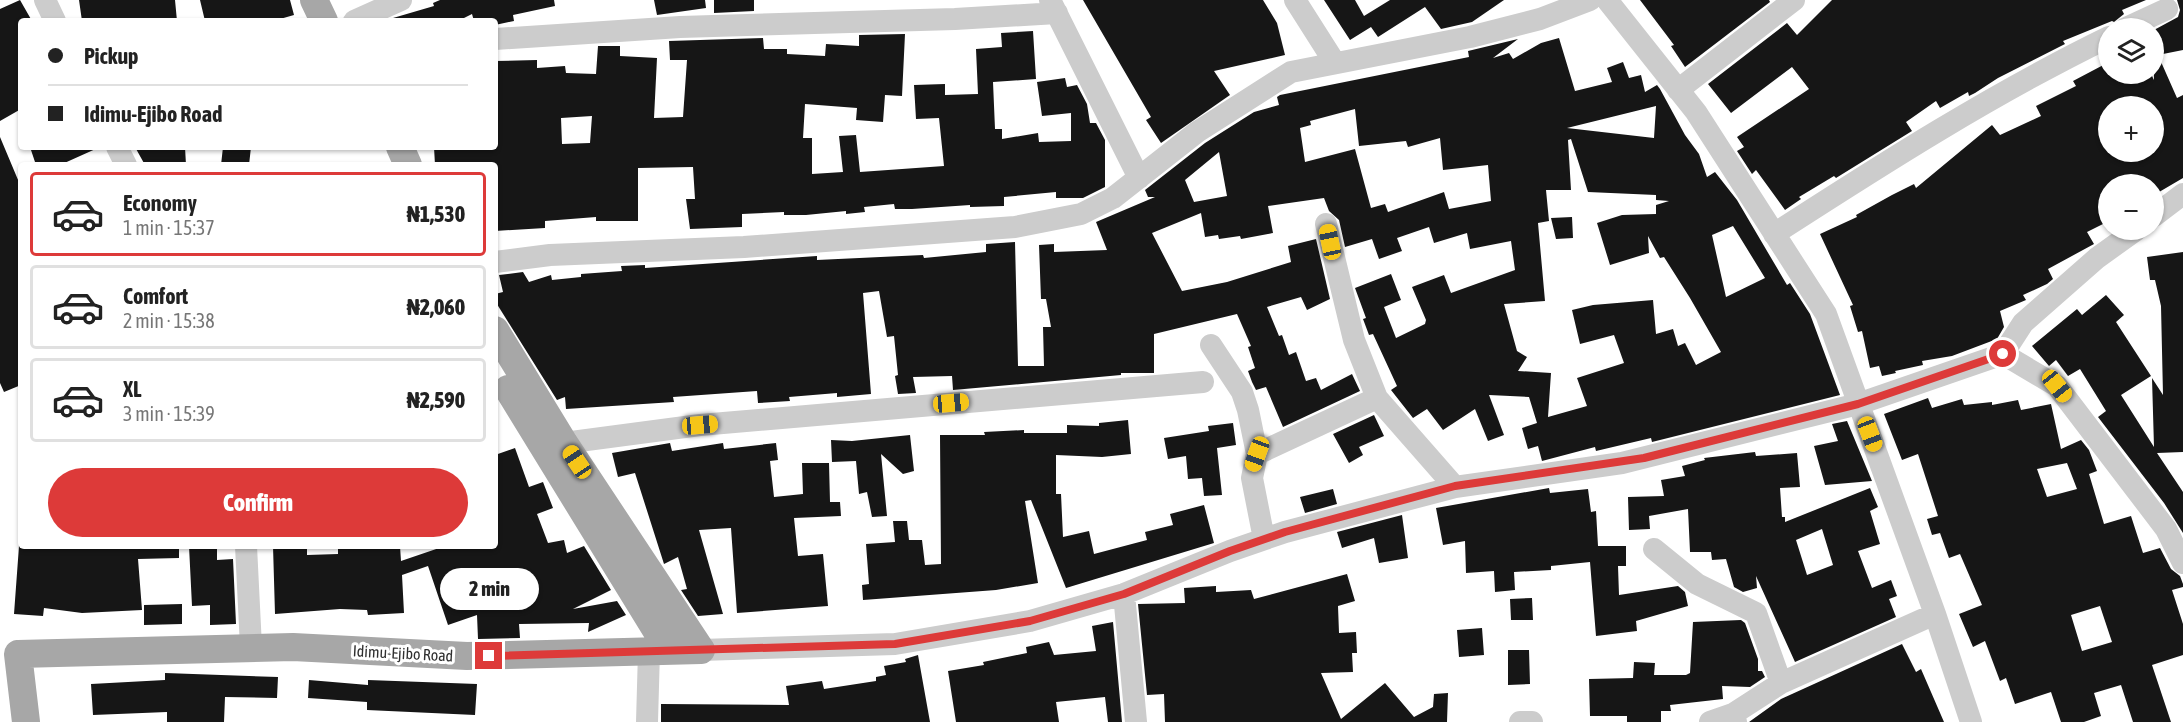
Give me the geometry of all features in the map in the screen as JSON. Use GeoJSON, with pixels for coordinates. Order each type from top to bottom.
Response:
{"type":"FeatureCollection","features":[{"type":"Feature","properties":{"kind":"main road"},"geometry":{"type":"LineString","coordinates":[[314,0],[323,18]]}},
{"type":"Feature","properties":{"kind":"main road"},"geometry":{"type":"LineString","coordinates":[[334,0],[343,18]]}},
{"type":"Feature","properties":{"kind":"main road"},"geometry":{"type":"LineString","coordinates":[[498,335],[564,444],[701,650]]}},
{"type":"Feature","properties":{"kind":"main road"},"geometry":{"type":"LineString","coordinates":[[498,373],[659,651]]}},
{"type":"Feature","properties":{"kind":"main road","name":"Idimu-Ejibo Road"},"geometry":{"type":"LineString","coordinates":[[26,722],[9,655],[293,647],[467,656],[701,650]]}},
{"type":"Feature","properties":{"kind":"street"},"geometry":{"type":"LineString","coordinates":[[45,0],[54,18]]}},
{"type":"Feature","properties":{"kind":"street"},"geometry":{"type":"LineString","coordinates":[[361,18],[401,0]]}},
{"type":"Feature","properties":{"kind":"street"},"geometry":{"type":"LineString","coordinates":[[1295,0],[1335,63]]}},
{"type":"Feature","properties":{"kind":"street"},"geometry":{"type":"LineString","coordinates":[[498,262],[550,255],[744,247],[1016,227],[1081,214],[1113,198],[1197,132],[1291,72],[1470,37],[1540,19],[1590,0]]}},
{"type":"Feature","properties":{"kind":"street"},"geometry":{"type":"LineString","coordinates":[[1607,0],[1696,112],[1826,314],[1841,348],[1858,404],[1935,614],[1971,722]]}},
{"type":"Feature","properties":{"kind":"street"},"geometry":{"type":"LineString","coordinates":[[1678,90],[1794,0]]}},
{"type":"Feature","properties":{"kind":"street"},"geometry":{"type":"LineString","coordinates":[[498,39],[680,27],[955,19],[1053,7],[1139,178]]}},
{"type":"Feature","properties":{"kind":"street"},"geometry":{"type":"LineString","coordinates":[[2148,18],[2167,9]]}},
{"type":"Feature","properties":{"kind":"street"},"geometry":{"type":"LineString","coordinates":[[1774,234],[1932,132],[1997,94],[2098,43]]}},
{"type":"Feature","properties":{"kind":"street"},"geometry":{"type":"LineString","coordinates":[[2164,208],[2183,194]]}},
{"type":"Feature","properties":{"kind":"street"},"geometry":{"type":"LineString","coordinates":[[1326,224],[1354,340],[1377,398],[1455,486]]}},
{"type":"Feature","properties":{"kind":"street"},"geometry":{"type":"LineString","coordinates":[[701,650],[895,644],[1030,621],[1124,594],[1264,539],[1455,486],[1622,463],[1858,404],[2003,354],[2023,323],[2097,258],[2122,240]]}},
{"type":"Feature","properties":{"kind":"street"},"geometry":{"type":"LineString","coordinates":[[1211,345],[1242,392],[1257,454],[1252,478],[1264,539]]}},
{"type":"Feature","properties":{"kind":"street"},"geometry":{"type":"LineString","coordinates":[[2003,354],[2057,386],[2166,529],[2183,563]]}},
{"type":"Feature","properties":{"kind":"street"},"geometry":{"type":"LineString","coordinates":[[564,444],[700,425],[1203,382]]}},
{"type":"Feature","properties":{"kind":"street"},"geometry":{"type":"LineString","coordinates":[[1257,454],[1377,398]]}},
{"type":"Feature","properties":{"kind":"street"},"geometry":{"type":"LineString","coordinates":[[246,549],[251,648]]}},
{"type":"Feature","properties":{"kind":"street"},"geometry":{"type":"LineString","coordinates":[[1654,549],[1697,584],[1756,613],[1781,683]]}},
{"type":"Feature","properties":{"kind":"street"},"geometry":{"type":"LineString","coordinates":[[1124,594],[1136,722]]}},
{"type":"Feature","properties":{"kind":"street"},"geometry":{"type":"LineString","coordinates":[[1710,722],[1734,718],[1781,683],[1935,614]]}},
{"type":"Feature","properties":{"kind":"street"},"geometry":{"type":"LineString","coordinates":[[647,722],[659,651]]}},
{"type":"Feature","properties":{"kind":"street"},"geometry":{"type":"LineString","coordinates":[[1520,722],[1533,722]]}},
{"type":"Feature","properties":{"kind":"building"},"geometry":{"type":"Polygon","coordinates":[[[20,0],[30,18],[18,18],[18,111],[0,121],[0,9],[20,0]]]}},
{"type":"Feature","properties":{"kind":"building"},"geometry":{"type":"Polygon","coordinates":[[[79,0],[175,0],[177,18],[82,18],[79,0]]]}},
{"type":"Feature","properties":{"kind":"building"},"geometry":{"type":"Polygon","coordinates":[[[200,0],[290,0],[294,15],[284,18],[204,18],[200,0]]]}},
{"type":"Feature","properties":{"kind":"building"},"geometry":{"type":"Polygon","coordinates":[[[440,0],[554,0],[555,6],[513,15],[514,21],[498,24],[498,18],[473,18],[472,14],[464,18],[393,18],[434,6],[433,3],[440,0]]]}},
{"type":"Feature","properties":{"kind":"building"},"geometry":{"type":"Polygon","coordinates":[[[654,0],[705,0],[706,8],[657,15],[654,0]]]}},
{"type":"Feature","properties":{"kind":"building"},"geometry":{"type":"Polygon","coordinates":[[[714,0],[754,0],[754,11],[714,13],[714,0]]]}},
{"type":"Feature","properties":{"kind":"building"},"geometry":{"type":"Polygon","coordinates":[[[1083,0],[1263,0],[1277,23],[1285,55],[1214,71],[1230,95],[1161,143],[1146,120],[1151,117],[1083,0]]]}},
{"type":"Feature","properties":{"kind":"building"},"geometry":{"type":"Polygon","coordinates":[[[1324,0],[1355,0],[1364,16],[1390,0],[1504,0],[1472,22],[1441,29],[1425,7],[1378,37],[1371,27],[1350,40],[1324,0]]]}},
{"type":"Feature","properties":{"kind":"building"},"geometry":{"type":"Polygon","coordinates":[[[1640,0],[1769,0],[1770,2],[1685,67],[1671,46],[1674,45],[1640,0]]]}},
{"type":"Feature","properties":{"kind":"building"},"geometry":{"type":"Polygon","coordinates":[[[1832,0],[2146,0],[2122,10],[2124,14],[2119,18],[2098,18],[2098,27],[2063,41],[2065,44],[1998,78],[1969,96],[1968,92],[1940,108],[1936,101],[1906,122],[1912,131],[1836,178],[1834,176],[1799,197],[1801,199],[1785,210],[1756,170],[1752,174],[1737,151],[1744,147],[1737,137],[1809,89],[1792,67],[1731,113],[1708,84],[1787,23],[1797,35],[1832,0]]]}},
{"type":"Feature","properties":{"kind":"building"},"geometry":{"type":"Polygon","coordinates":[[[2177,0],[2183,0],[2183,50],[2164,54],[2164,25],[2178,17],[2180,10],[2177,0]]]}},
{"type":"Feature","properties":{"kind":"building"},"geometry":{"type":"Polygon","coordinates":[[[1033,31],[1036,79],[993,82],[995,129],[1002,129],[1002,139],[1038,133],[1039,142],[1071,141],[1071,113],[1042,116],[1037,82],[1065,78],[1067,87],[1077,85],[1087,104],[1090,123],[1096,123],[1105,140],[1105,187],[1083,198],[1056,198],[1056,192],[1004,197],[1004,206],[970,207],[970,205],[895,209],[894,204],[864,207],[865,212],[846,214],[846,211],[806,215],[784,215],[784,212],[742,214],[742,227],[690,229],[686,199],[695,199],[693,167],[638,168],[638,221],[596,221],[596,217],[545,221],[545,228],[498,231],[498,162],[435,162],[434,150],[498,150],[498,61],[537,60],[537,68],[565,66],[566,73],[596,74],[598,46],[620,46],[620,56],[657,58],[654,118],[683,117],[687,60],[670,60],[669,41],[763,38],[764,49],[787,49],[787,54],[825,56],[826,44],[859,46],[859,35],[905,34],[902,96],[885,95],[883,122],[856,120],[857,108],[805,104],[803,138],[812,138],[812,174],[843,172],[839,136],[856,135],[860,172],[944,166],[939,118],[916,119],[914,85],[945,84],[945,95],[978,94],[976,49],[1002,47],[1001,33],[1033,31]],[[592,116],[561,118],[562,144],[590,143],[592,116]]]}},
{"type":"Feature","properties":{"kind":"building"},"geometry":{"type":"Polygon","coordinates":[[[1559,38],[1575,91],[1612,82],[1607,68],[1623,62],[1629,78],[1641,75],[1645,92],[1657,85],[1685,135],[1699,154],[1707,177],[1715,172],[1737,200],[1787,285],[1790,283],[1810,314],[1840,395],[1652,442],[1651,438],[1596,451],[1595,447],[1542,461],[1538,446],[1528,449],[1522,428],[1537,423],[1529,397],[1489,395],[1504,435],[1488,441],[1475,409],[1443,430],[1427,409],[1413,418],[1391,390],[1397,386],[1373,334],[1369,335],[1363,319],[1366,318],[1355,288],[1391,274],[1401,300],[1384,307],[1396,338],[1425,324],[1426,320],[1412,287],[1444,275],[1451,293],[1515,270],[1511,241],[1470,249],[1467,233],[1434,243],[1429,227],[1397,238],[1402,251],[1379,259],[1372,239],[1345,247],[1339,220],[1329,211],[1324,198],[1268,206],[1273,233],[1241,239],[1240,236],[1219,239],[1218,235],[1205,237],[1201,213],[1152,233],[1182,291],[1227,282],[1291,262],[1288,246],[1316,239],[1330,299],[1307,310],[1301,297],[1267,307],[1279,336],[1282,335],[1289,355],[1296,352],[1306,381],[1316,378],[1321,390],[1352,374],[1360,391],[1283,427],[1266,387],[1256,390],[1252,382],[1248,371],[1255,368],[1248,347],[1251,346],[1237,314],[1154,334],[1154,373],[1121,373],[1121,375],[953,390],[952,376],[913,377],[916,393],[898,394],[894,336],[887,337],[879,291],[863,293],[871,394],[837,397],[837,393],[789,397],[790,401],[758,403],[757,391],[673,397],[674,402],[566,409],[565,397],[557,400],[498,306],[498,293],[503,292],[499,275],[523,272],[529,282],[551,275],[552,280],[581,277],[581,274],[622,271],[621,266],[645,265],[645,268],[817,256],[817,260],[923,255],[924,258],[986,252],[986,244],[1015,242],[1018,366],[1044,366],[1043,327],[1051,327],[1046,299],[1041,299],[1039,245],[1054,244],[1054,252],[1107,250],[1096,222],[1155,197],[1148,197],[1145,190],[1205,143],[1254,112],[1279,105],[1277,97],[1280,95],[1469,57],[1468,51],[1518,39],[1493,58],[1509,53],[1513,59],[1541,43],[1559,38]],[[1656,106],[1567,128],[1654,138],[1656,106]],[[1355,109],[1310,121],[1311,125],[1300,128],[1305,162],[1355,149],[1371,208],[1385,204],[1388,212],[1444,192],[1449,209],[1491,201],[1488,165],[1443,170],[1440,138],[1408,147],[1406,141],[1359,146],[1355,109]],[[1571,139],[1568,140],[1571,190],[1546,190],[1549,221],[1538,223],[1545,301],[1504,304],[1517,351],[1527,357],[1518,371],[1551,373],[1548,417],[1587,406],[1577,378],[1624,363],[1614,335],[1580,344],[1572,310],[1593,305],[1653,300],[1656,334],[1673,329],[1678,346],[1685,343],[1696,365],[1721,352],[1690,298],[1664,257],[1660,258],[1648,236],[1649,253],[1610,265],[1597,223],[1622,215],[1656,214],[1656,205],[1669,201],[1656,200],[1656,195],[1588,192],[1571,139]],[[1219,152],[1185,180],[1194,202],[1227,196],[1219,152]],[[1733,226],[1712,235],[1726,297],[1765,278],[1733,226]]]}},
{"type":"Feature","properties":{"kind":"building"},"geometry":{"type":"Polygon","coordinates":[[[2098,68],[2098,84],[2164,84],[2164,69],[2177,98],[2183,95],[2183,178],[2164,189],[2164,174],[2098,174],[2098,226],[2087,232],[2094,244],[2048,269],[2053,279],[2023,295],[2026,300],[2000,311],[2004,327],[1997,339],[1952,356],[1922,361],[1923,365],[1895,371],[1896,373],[1882,376],[1879,366],[1870,368],[1862,331],[1858,332],[1850,306],[1853,305],[1820,234],[1857,217],[1856,215],[1914,184],[1916,188],[1992,125],[2000,135],[2041,116],[2036,106],[2076,86],[2073,81],[2098,68]]]}},
{"type":"Feature","properties":{"kind":"building"},"geometry":{"type":"Polygon","coordinates":[[[0,137],[18,180],[18,386],[4,392],[0,383],[0,137]]]}},
{"type":"Feature","properties":{"kind":"building"},"geometry":{"type":"Polygon","coordinates":[[[31,150],[93,150],[67,162],[35,162],[31,150]]]}},
{"type":"Feature","properties":{"kind":"building"},"geometry":{"type":"Polygon","coordinates":[[[137,150],[185,150],[186,162],[143,162],[137,150]]]}},
{"type":"Feature","properties":{"kind":"building"},"geometry":{"type":"Polygon","coordinates":[[[223,150],[251,150],[249,162],[221,162],[223,150]]]}},
{"type":"Feature","properties":{"kind":"building"},"geometry":{"type":"Polygon","coordinates":[[[1572,217],[1573,238],[1556,239],[1551,218],[1572,217]]]}},
{"type":"Feature","properties":{"kind":"building"},"geometry":{"type":"Polygon","coordinates":[[[2183,252],[2183,452],[2157,453],[2183,492],[2183,533],[2164,503],[2098,417],[2106,411],[2080,369],[2068,376],[2056,360],[2049,366],[2032,346],[2077,309],[2082,315],[2106,295],[2124,315],[2116,322],[2151,376],[2121,395],[2154,447],[2152,378],[2163,395],[2161,306],[2155,280],[2150,280],[2147,257],[2183,252]]]}},
{"type":"Feature","properties":{"kind":"building"},"geometry":{"type":"Polygon","coordinates":[[[1928,398],[1932,408],[1962,399],[1964,405],[1992,402],[1992,405],[2018,400],[2021,410],[2051,404],[2061,449],[2081,440],[2089,450],[2097,471],[2089,474],[2104,524],[2131,516],[2143,553],[2160,548],[2171,569],[2180,576],[2183,587],[2172,590],[2183,624],[2183,655],[2152,665],[2171,722],[2133,722],[2121,685],[2094,693],[2101,716],[2084,722],[2061,722],[2051,692],[2015,704],[2006,678],[2000,681],[1985,641],[1973,647],[1959,614],[1982,605],[1960,554],[1949,558],[1940,533],[1932,535],[1927,519],[1938,516],[1918,454],[1902,460],[1884,414],[1928,398]],[[2067,463],[2037,469],[2047,497],[2077,489],[2067,463]],[[2100,606],[2071,615],[2082,651],[2112,642],[2100,606]]]}},
{"type":"Feature","properties":{"kind":"building"},"geometry":{"type":"Polygon","coordinates":[[[1374,415],[1384,436],[1359,447],[1363,455],[1349,463],[1333,434],[1374,415]]]}},
{"type":"Feature","properties":{"kind":"building"},"geometry":{"type":"Polygon","coordinates":[[[1128,420],[1131,454],[1102,457],[1056,455],[1056,494],[1061,494],[1063,537],[1089,531],[1094,554],[1147,540],[1145,532],[1173,525],[1170,514],[1204,505],[1214,543],[1066,588],[1031,500],[1025,501],[1038,583],[996,590],[863,600],[862,585],[869,584],[866,544],[895,542],[893,521],[907,521],[909,540],[922,540],[925,565],[941,564],[940,435],[985,435],[984,432],[1024,430],[1024,433],[1067,433],[1067,425],[1099,426],[1099,423],[1128,420]]]}},
{"type":"Feature","properties":{"kind":"building"},"geometry":{"type":"Polygon","coordinates":[[[1847,421],[1872,481],[1825,485],[1814,446],[1838,441],[1832,424],[1847,421]]]}},
{"type":"Feature","properties":{"kind":"building"},"geometry":{"type":"Polygon","coordinates":[[[1233,423],[1236,445],[1217,448],[1222,495],[1204,496],[1202,478],[1188,479],[1186,456],[1168,459],[1164,438],[1209,431],[1208,426],[1233,423]]]}},
{"type":"Feature","properties":{"kind":"building"},"geometry":{"type":"Polygon","coordinates":[[[910,435],[914,471],[903,474],[881,454],[887,516],[872,517],[867,492],[859,494],[856,461],[832,462],[831,440],[852,441],[910,435]]]}},
{"type":"Feature","properties":{"kind":"building"},"geometry":{"type":"Polygon","coordinates":[[[670,443],[672,451],[723,443],[724,449],[776,443],[778,460],[770,461],[774,497],[803,494],[802,463],[829,463],[830,502],[840,502],[841,516],[794,518],[798,556],[823,554],[828,606],[737,613],[731,528],[699,530],[723,614],[698,616],[681,590],[687,589],[678,557],[664,564],[635,473],[618,477],[612,453],[670,443]]]}},
{"type":"Feature","properties":{"kind":"building"},"geometry":{"type":"Polygon","coordinates":[[[515,448],[529,487],[543,482],[553,508],[537,514],[548,543],[564,540],[567,553],[584,546],[611,590],[573,609],[617,601],[626,615],[588,632],[589,623],[519,624],[520,638],[478,639],[477,615],[448,625],[428,566],[402,575],[404,613],[368,615],[367,610],[340,609],[275,614],[273,549],[307,549],[307,555],[338,554],[338,549],[400,549],[401,561],[436,549],[498,549],[498,454],[515,448]]]}},
{"type":"Feature","properties":{"kind":"building"},"geometry":{"type":"Polygon","coordinates":[[[1755,452],[1756,456],[1797,453],[1800,487],[1780,488],[1782,517],[1785,517],[1785,522],[1870,488],[1878,507],[1870,511],[1880,544],[1858,551],[1872,588],[1891,580],[1897,596],[1889,599],[1896,617],[1795,662],[1756,576],[1757,588],[1743,592],[1734,587],[1726,559],[1712,560],[1711,552],[1690,552],[1688,509],[1649,516],[1650,529],[1629,530],[1628,497],[1664,496],[1661,480],[1685,476],[1682,466],[1705,460],[1704,458],[1755,452]],[[1822,529],[1796,540],[1807,575],[1833,565],[1822,529]]]}},
{"type":"Feature","properties":{"kind":"building"},"geometry":{"type":"Polygon","coordinates":[[[1549,488],[1550,493],[1588,489],[1591,512],[1596,511],[1598,546],[1626,546],[1626,566],[1618,566],[1619,595],[1678,586],[1685,592],[1688,606],[1636,621],[1637,631],[1596,636],[1590,562],[1551,566],[1551,570],[1514,572],[1515,590],[1495,592],[1494,571],[1466,573],[1465,541],[1443,545],[1436,508],[1549,488]]]}},
{"type":"Feature","properties":{"kind":"building"},"geometry":{"type":"Polygon","coordinates":[[[1333,489],[1337,504],[1305,513],[1300,497],[1333,489]]]}},
{"type":"Feature","properties":{"kind":"building"},"geometry":{"type":"Polygon","coordinates":[[[1402,515],[1408,558],[1379,563],[1374,538],[1342,548],[1337,532],[1402,515]]]}},
{"type":"Feature","properties":{"kind":"building"},"geometry":{"type":"Polygon","coordinates":[[[19,549],[179,549],[179,558],[138,559],[142,610],[82,613],[44,608],[43,616],[14,614],[19,549]]]}},
{"type":"Feature","properties":{"kind":"building"},"geometry":{"type":"Polygon","coordinates":[[[189,549],[217,549],[217,560],[233,559],[236,624],[210,625],[210,605],[192,606],[189,549]]]}},
{"type":"Feature","properties":{"kind":"building"},"geometry":{"type":"Polygon","coordinates":[[[1347,574],[1355,601],[1338,606],[1339,633],[1356,632],[1357,653],[1352,653],[1353,672],[1321,673],[1341,719],[1385,683],[1414,717],[1433,707],[1434,694],[1448,693],[1447,722],[1165,722],[1164,694],[1147,695],[1138,604],[1185,603],[1184,588],[1216,586],[1216,592],[1251,590],[1254,599],[1347,574]]]}},
{"type":"Feature","properties":{"kind":"building"},"geometry":{"type":"Polygon","coordinates":[[[1532,598],[1533,620],[1511,620],[1510,599],[1532,598]]]}},
{"type":"Feature","properties":{"kind":"building"},"geometry":{"type":"Polygon","coordinates":[[[182,604],[182,624],[144,625],[144,605],[182,604]]]}},
{"type":"Feature","properties":{"kind":"building"},"geometry":{"type":"Polygon","coordinates":[[[1741,620],[1745,623],[1758,659],[1758,671],[1762,671],[1765,677],[1750,687],[1722,686],[1723,699],[1670,705],[1671,711],[1661,711],[1661,722],[1627,722],[1627,716],[1590,716],[1589,679],[1633,678],[1634,662],[1655,663],[1654,675],[1686,675],[1690,673],[1693,622],[1741,620]]]}},
{"type":"Feature","properties":{"kind":"building"},"geometry":{"type":"Polygon","coordinates":[[[1113,622],[1122,722],[1108,722],[1105,697],[1056,702],[1059,722],[956,722],[948,671],[984,665],[983,662],[1027,653],[1026,647],[1049,642],[1054,655],[1096,651],[1092,626],[1113,622]]]}},
{"type":"Feature","properties":{"kind":"building"},"geometry":{"type":"Polygon","coordinates":[[[1482,628],[1484,655],[1459,657],[1457,630],[1482,628]]]}},
{"type":"Feature","properties":{"kind":"building"},"geometry":{"type":"Polygon","coordinates":[[[1902,644],[1916,672],[1921,669],[1944,722],[1749,722],[1781,699],[1902,644]]]}},
{"type":"Feature","properties":{"kind":"building"},"geometry":{"type":"Polygon","coordinates":[[[1508,650],[1529,650],[1530,684],[1508,685],[1508,650]]]}},
{"type":"Feature","properties":{"kind":"building"},"geometry":{"type":"Polygon","coordinates":[[[918,655],[930,722],[661,722],[661,704],[789,705],[786,686],[822,681],[824,689],[876,681],[876,677],[886,675],[884,666],[906,662],[905,659],[918,655]]]}},
{"type":"Feature","properties":{"kind":"building"},"geometry":{"type":"Polygon","coordinates":[[[165,673],[278,677],[277,698],[225,697],[224,722],[167,722],[167,712],[93,715],[91,684],[165,680],[165,673]]]}},
{"type":"Feature","properties":{"kind":"building"},"geometry":{"type":"Polygon","coordinates":[[[309,680],[368,685],[368,680],[477,684],[475,715],[367,710],[367,702],[308,698],[309,680]]]}},
{"type":"Feature","properties":{"kind":"route"},"geometry":{"type":"LineString","coordinates":[[489,656],[895,644],[963,630],[1030,621],[1124,594],[1230,551],[1285,532],[1455,486],[1644,458],[1858,404],[2003,354]]}}]}
